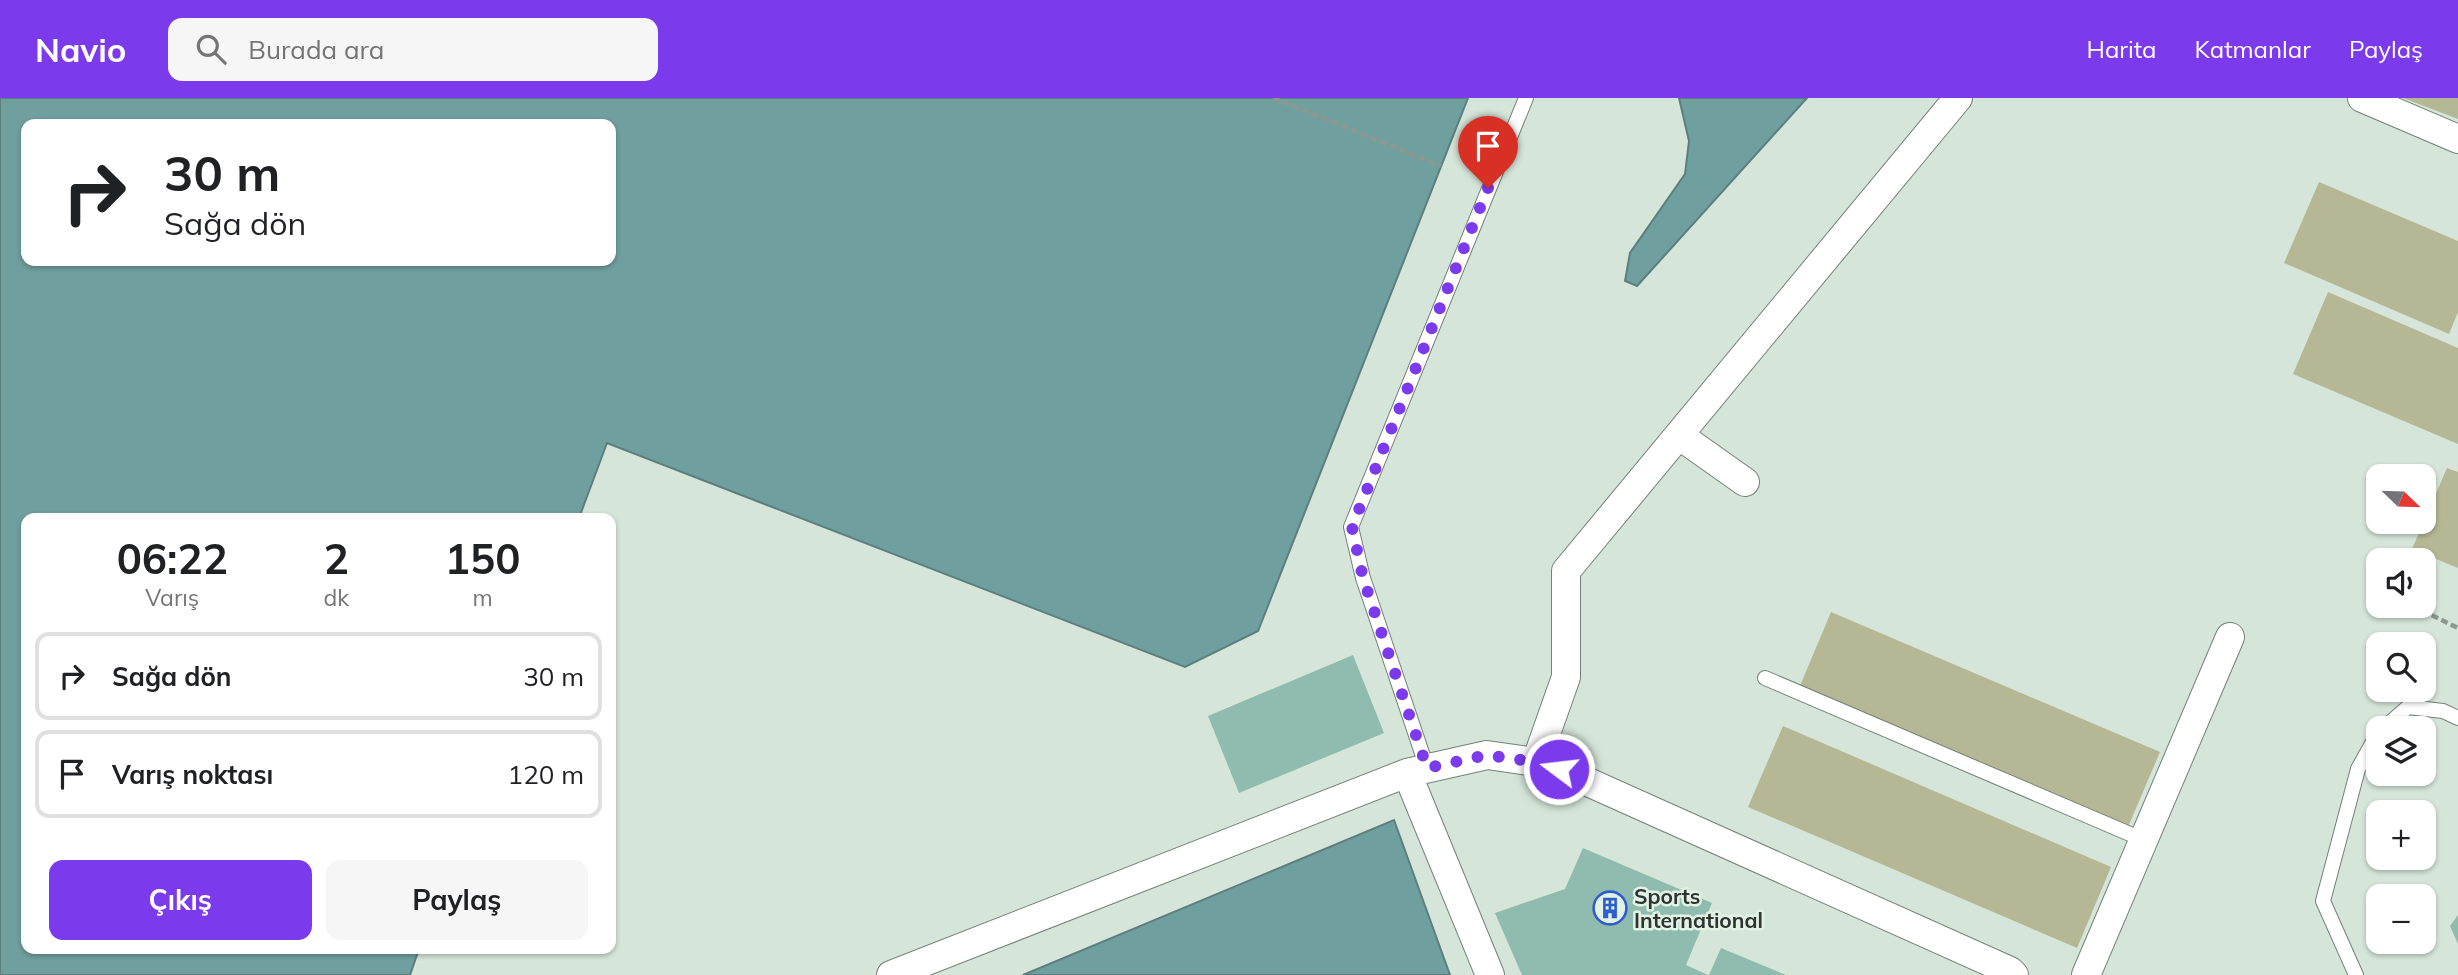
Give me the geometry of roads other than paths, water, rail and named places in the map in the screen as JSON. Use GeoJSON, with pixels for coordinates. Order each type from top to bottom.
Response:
{"type":"FeatureCollection","features":[{"type":"Feature","properties":{"kind":"street"},"geometry":{"type":"LineString","coordinates":[[1536,762],[1566,677],[1566,571],[1958,98]]}},
{"type":"Feature","properties":{"kind":"street"},"geometry":{"type":"LineString","coordinates":[[2362,98],[2458,139]]}},
{"type":"Feature","properties":{"kind":"street"},"geometry":{"type":"LineString","coordinates":[[1680,436],[1745,482]]}},
{"type":"Feature","properties":{"kind":"street"},"geometry":{"type":"LineString","coordinates":[[2086,975],[2230,637]]}},
{"type":"Feature","properties":{"kind":"street"},"geometry":{"type":"LineString","coordinates":[[891,975],[1417,771],[1487,755],[1536,762],[1559,769],[2014,975]]}},
{"type":"Feature","properties":{"kind":"street"},"geometry":{"type":"LineString","coordinates":[[1417,771],[1490,975]]}},
{"type":"Feature","properties":{"kind":"lane"},"geometry":{"type":"LineString","coordinates":[[1417,771],[1363,578],[1352,527],[1526,98]]}},
{"type":"Feature","properties":{"kind":"lane"},"geometry":{"type":"LineString","coordinates":[[1765,678],[2144,840]]}},
{"type":"Feature","properties":{"kind":"lane"},"geometry":{"type":"LineString","coordinates":[[2398,716],[2408,707],[2444,711],[2458,718]]}},
{"type":"Feature","properties":{"kind":"lane"},"geometry":{"type":"LineString","coordinates":[[2356,975],[2323,901],[2358,769],[2366,755]]}},
{"type":"Feature","properties":{"kind":"water"},"geometry":{"type":"Polygon","coordinates":[[[0,98],[1468,98],[1258,631],[1185,667],[607,443],[581,513],[21,513],[21,954],[417,954],[410,975],[0,975],[0,98]]]}},
{"type":"Feature","properties":{"kind":"water"},"geometry":{"type":"Polygon","coordinates":[[[1679,98],[1807,98],[1637,286],[1625,281],[1630,253],[1685,174],[1689,141],[1679,98]]]}},
{"type":"Feature","properties":{"kind":"water"},"geometry":{"type":"Polygon","coordinates":[[[1394,820],[1450,975],[1023,975],[1394,820]]]}},
{"type":"Feature","properties":{"kind":"place","name":"Sports International"},"geometry":{"type":"Point","coordinates":[1610,908]}}]}
